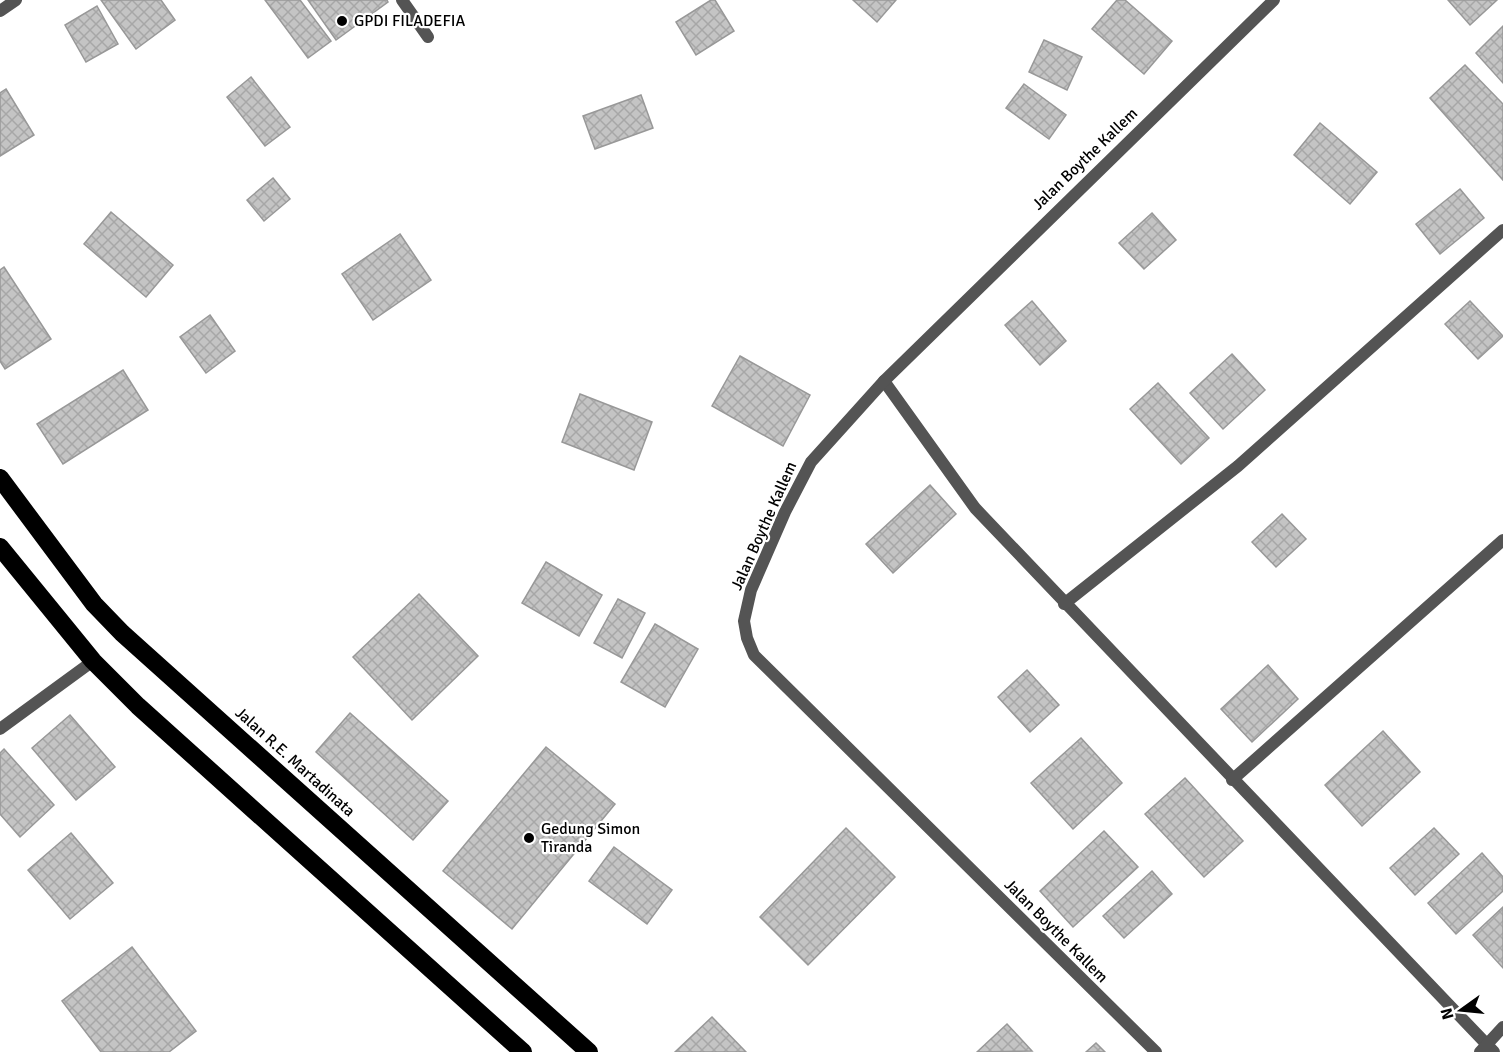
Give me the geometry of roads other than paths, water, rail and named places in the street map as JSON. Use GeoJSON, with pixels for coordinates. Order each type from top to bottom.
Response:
{"type":"FeatureCollection","features":[{"type":"Feature","properties":{"kind":"highway","name":"Jalan R.E. Martadinata"},"geometry":{"type":"LineString","coordinates":[[0,478],[94,604],[122,633],[589,1052]]}},
{"type":"Feature","properties":{"kind":"highway"},"geometry":{"type":"LineString","coordinates":[[0,547],[93,661],[231,791],[523,1052]]}},
{"type":"Feature","properties":{"kind":"street"},"geometry":{"type":"LineString","coordinates":[[0,11],[16,0]]}},
{"type":"Feature","properties":{"kind":"street"},"geometry":{"type":"LineString","coordinates":[[402,0],[428,37]]}},
{"type":"Feature","properties":{"kind":"street","name":"Jalan Boythe Kallem"},"geometry":{"type":"LineString","coordinates":[[1156,1052],[754,655],[747,638],[745,611],[751,590],[785,512],[811,462],[884,381],[1274,0]]}},
{"type":"Feature","properties":{"kind":"street"},"geometry":{"type":"LineString","coordinates":[[1064,604],[1238,466],[1503,230]]}},
{"type":"Feature","properties":{"kind":"street"},"geometry":{"type":"LineString","coordinates":[[884,381],[975,508],[1487,1049],[1503,1027]]}},
{"type":"Feature","properties":{"kind":"street"},"geometry":{"type":"LineString","coordinates":[[1232,780],[1503,540]]}},
{"type":"Feature","properties":{"kind":"street"},"geometry":{"type":"LineString","coordinates":[[0,729],[93,661]]}},
{"type":"Feature","properties":{"kind":"place","name":"GPDI FILADEFIA"},"geometry":{"type":"Point","coordinates":[342,21]}},
{"type":"Feature","properties":{"kind":"place","name":"Gedung Simon Tiranda"},"geometry":{"type":"Point","coordinates":[529,838]}}]}
